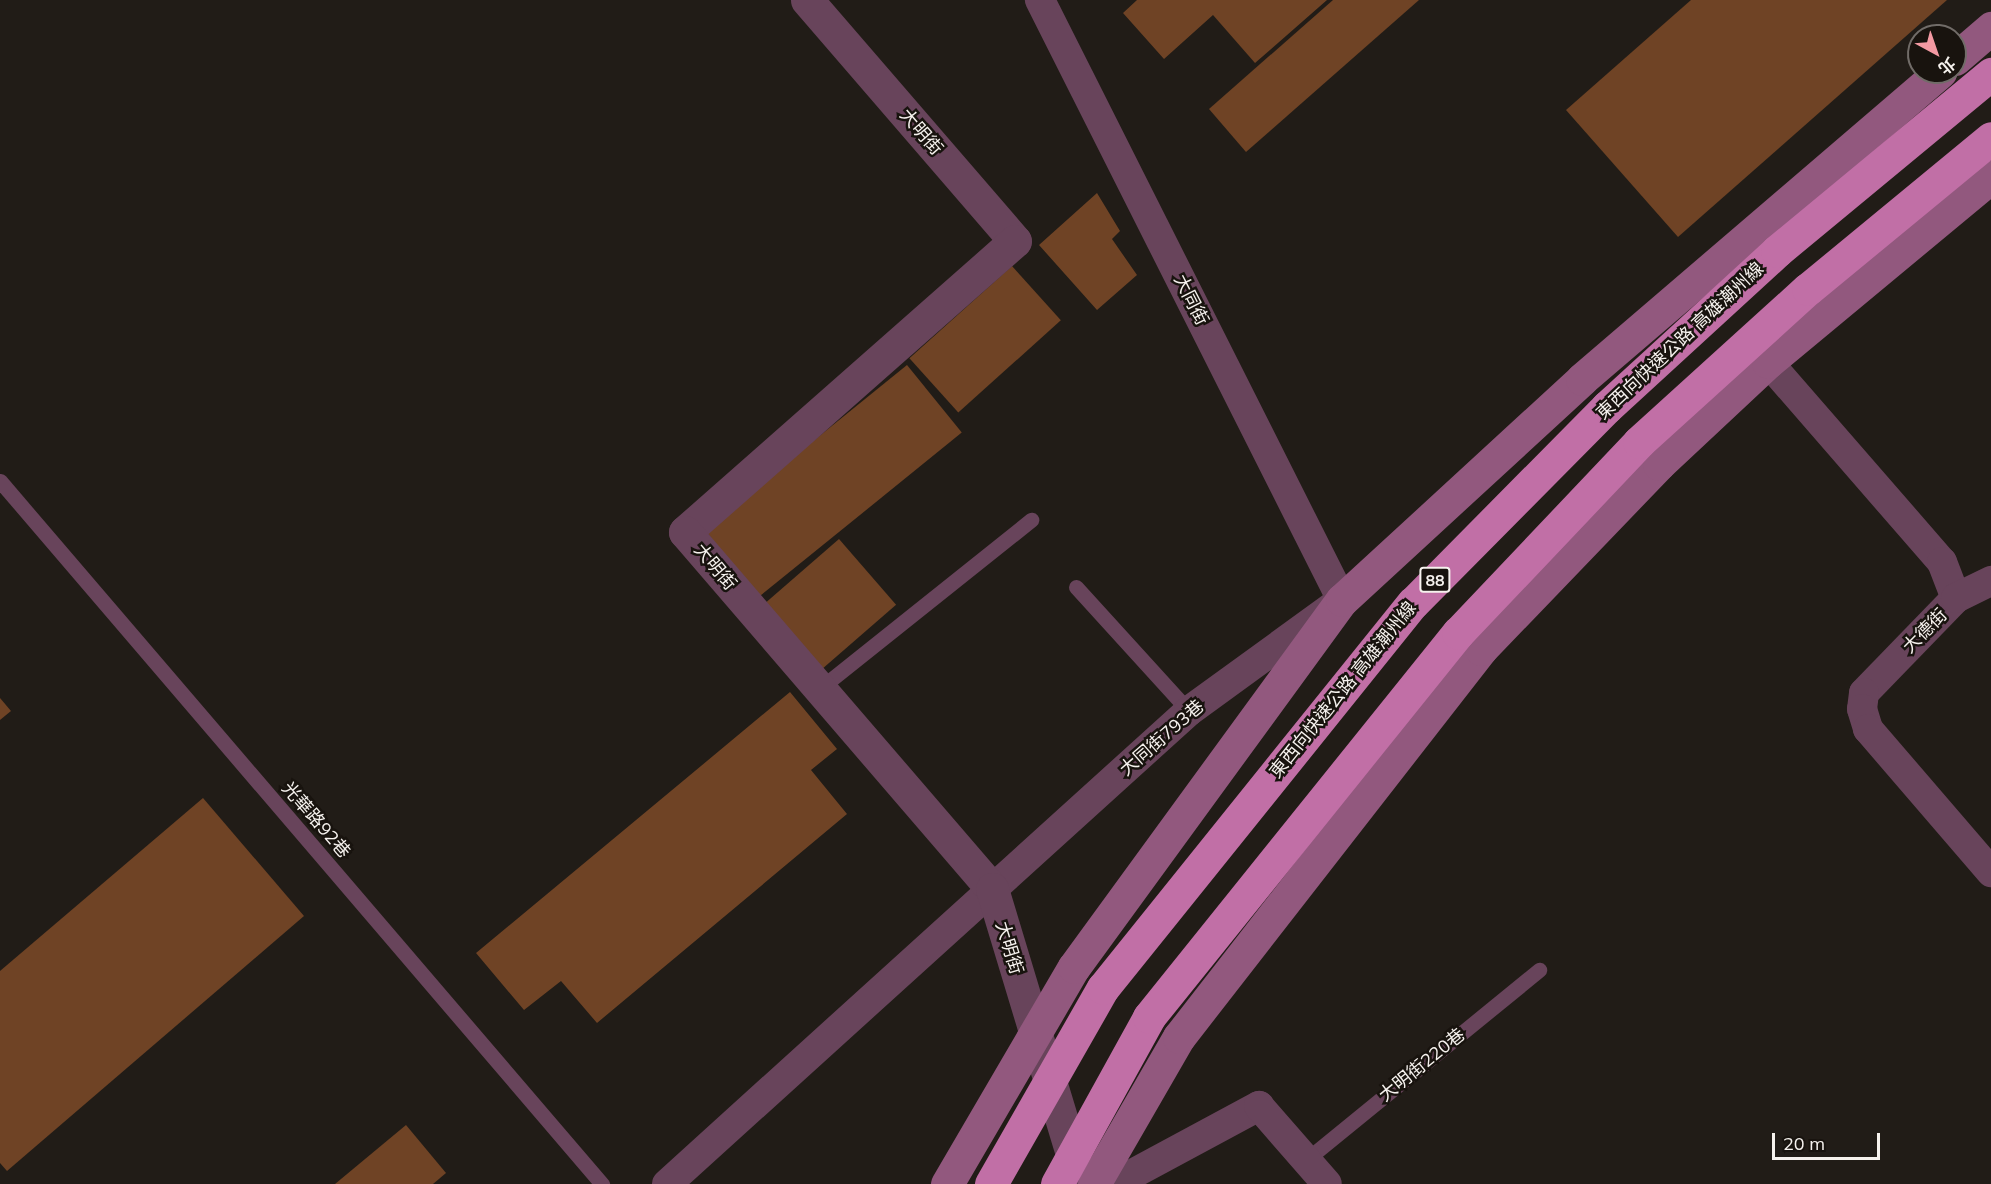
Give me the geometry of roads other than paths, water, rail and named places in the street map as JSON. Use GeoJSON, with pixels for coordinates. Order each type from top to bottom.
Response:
{"type":"FeatureCollection","features":[{"type":"Feature","properties":{"kind":"highway","name":"東西向快速公路 高雄潮州線"},"geometry":{"type":"LineString","coordinates":[[991,1184],[1103,988],[1413,603],[1649,368],[1777,251],[1991,74]]}},
{"type":"Feature","properties":{"kind":"highway"},"geometry":{"type":"LineString","coordinates":[[1057,1184],[1149,1017],[1458,633],[1639,442],[1808,289],[1991,138]]}},
{"type":"Feature","properties":{"kind":"main road"},"geometry":{"type":"LineString","coordinates":[[1967,49],[1991,28]]}},
{"type":"Feature","properties":{"kind":"main road"},"geometry":{"type":"LineString","coordinates":[[947,1184],[1074,967],[1342,600],[1582,379],[1926,84]]}},
{"type":"Feature","properties":{"kind":"main road"},"geometry":{"type":"LineString","coordinates":[[1094,1184],[1179,1037],[1481,649],[1659,464],[1768,362],[1991,177]]}},
{"type":"Feature","properties":{"kind":"street","name":"大明街"},"geometry":{"type":"LineString","coordinates":[[807,0],[1015,241],[685,532],[818,690],[992,889],[1081,1184]]}},
{"type":"Feature","properties":{"kind":"street","name":"大同街"},"geometry":{"type":"LineString","coordinates":[[1040,0],[1342,600]]}},
{"type":"Feature","properties":{"kind":"street","name":"大德街"},"geometry":{"type":"LineString","coordinates":[[1768,362],[1942,562],[1956,598],[1864,693],[1862,709],[1868,729],[1991,872]]}},
{"type":"Feature","properties":{"kind":"street"},"geometry":{"type":"LineString","coordinates":[[1956,598],[1991,581]]}},
{"type":"Feature","properties":{"kind":"street","name":"大同街793巷"},"geometry":{"type":"LineString","coordinates":[[666,1184],[1189,711],[1342,600]]}},
{"type":"Feature","properties":{"kind":"street"},"geometry":{"type":"LineString","coordinates":[[1114,1184],[1258,1106],[1328,1184]]}},
{"type":"Feature","properties":{"kind":"lane","name":"光華路92巷"},"geometry":{"type":"LineString","coordinates":[[0,481],[602,1184]]}},
{"type":"Feature","properties":{"kind":"lane"},"geometry":{"type":"LineString","coordinates":[[818,690],[1031,520]]}},
{"type":"Feature","properties":{"kind":"lane"},"geometry":{"type":"LineString","coordinates":[[1076,587],[1189,711]]}},
{"type":"Feature","properties":{"kind":"lane","name":"大明街220巷"},"geometry":{"type":"LineString","coordinates":[[1306,1160],[1539,970]]}}]}
